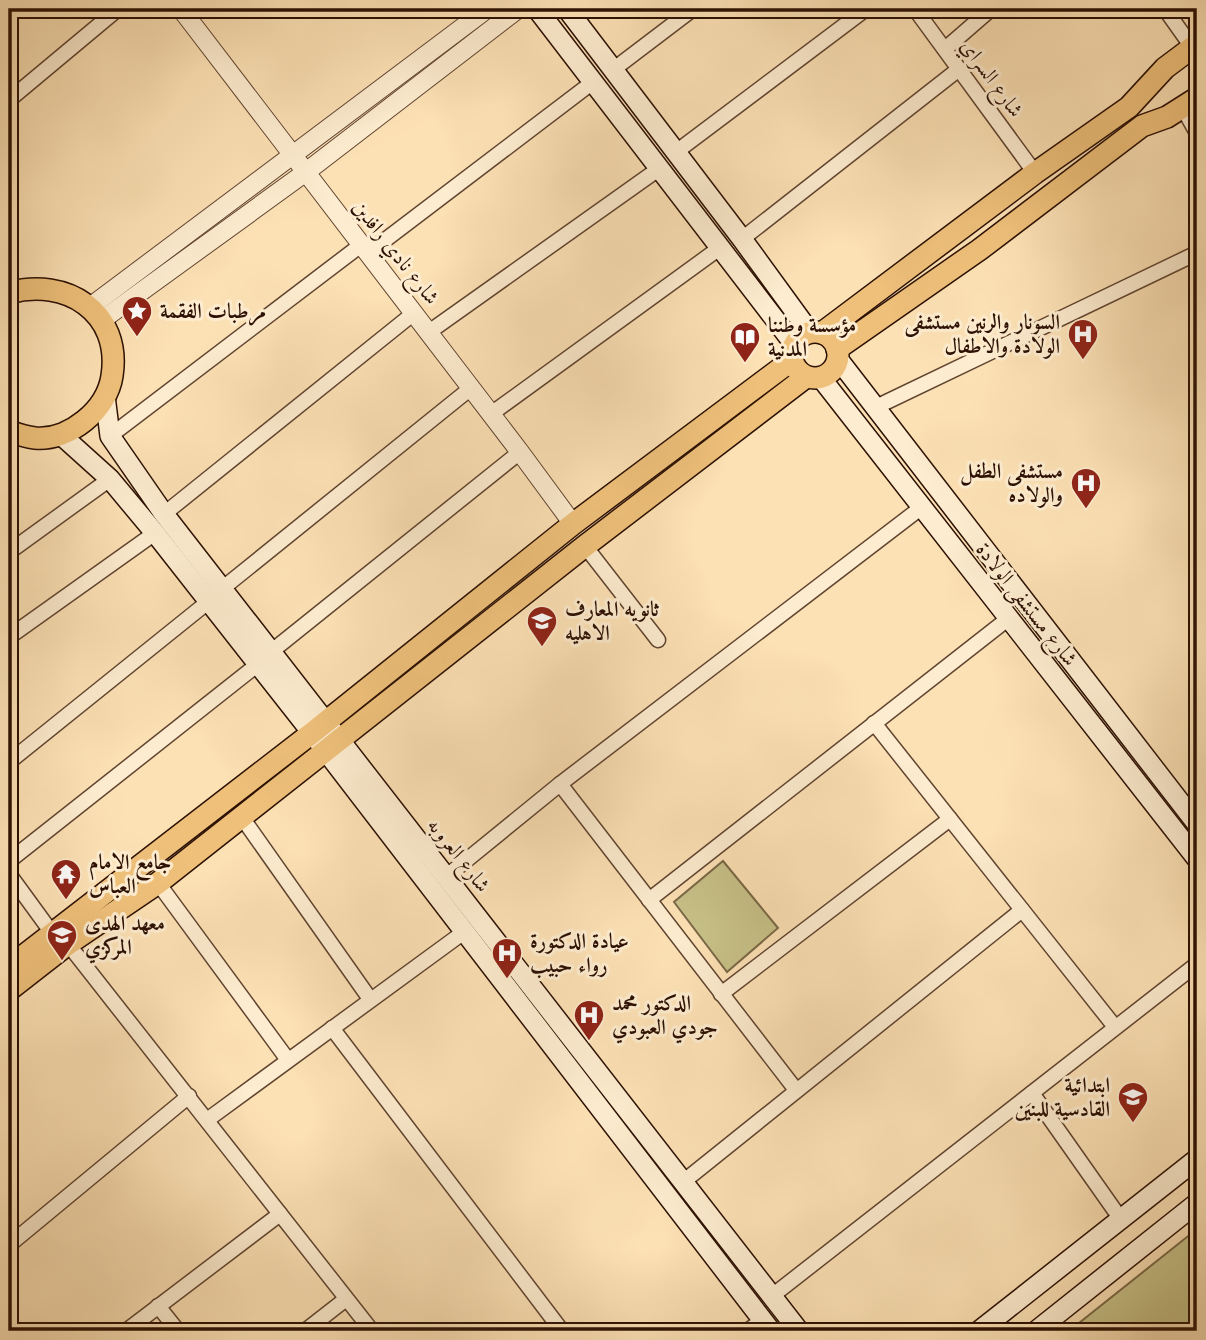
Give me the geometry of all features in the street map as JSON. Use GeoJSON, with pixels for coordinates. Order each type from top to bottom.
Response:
{"type":"FeatureCollection","features":[{"type":"Feature","properties":{"kind":"main road"},"geometry":{"type":"LineString","coordinates":[[537,9],[721,247],[804,342]]}},
{"type":"Feature","properties":{"kind":"main road"},"geometry":{"type":"LineString","coordinates":[[567,9],[742,239],[804,342],[796,369],[814,377]]}},
{"type":"Feature","properties":{"kind":"main road"},"geometry":{"type":"LineString","coordinates":[[9,990],[60,939],[573,524],[804,342],[1129,107],[1165,68],[1195,51]]}},
{"type":"Feature","properties":{"kind":"main road"},"geometry":{"type":"LineString","coordinates":[[9,967],[158,883],[585,546],[814,377],[831,372],[838,354],[979,250],[1197,82]]}},
{"type":"Feature","properties":{"kind":"main road"},"geometry":{"type":"LineString","coordinates":[[1142,126],[1167,117],[1190,103]]}},
{"type":"Feature","properties":{"kind":"main road"},"geometry":{"type":"LineString","coordinates":[[9,293],[46,288],[75,297],[96,313],[113,359],[112,378],[105,396],[92,414],[74,429],[9,446]]}},
{"type":"Feature","properties":{"kind":"main road"},"geometry":{"type":"LineString","coordinates":[[804,342],[827,335],[838,354]]}},
{"type":"Feature","properties":{"kind":"main road","name":"شارع مستشفى الولادة"},"geometry":{"type":"LineString","coordinates":[[838,354],[1197,824]]}},
{"type":"Feature","properties":{"kind":"main road","name":"شارع مستشفى الولادة"},"geometry":{"type":"LineString","coordinates":[[814,377],[922,506],[1197,859]]}},
{"type":"Feature","properties":{"kind":"main road","name":"شارع العروبه"},"geometry":{"type":"LineString","coordinates":[[105,396],[110,436],[215,595],[333,745],[464,932],[760,1327]]}},
{"type":"Feature","properties":{"kind":"main road"},"geometry":{"type":"LineString","coordinates":[[9,431],[37,438]]}},
{"type":"Feature","properties":{"kind":"main road","name":"شارع العروبه"},"geometry":{"type":"LineString","coordinates":[[60,434],[110,479],[155,533],[215,595]]}},
{"type":"Feature","properties":{"kind":"main road"},"geometry":{"type":"LineString","coordinates":[[1098,732],[1117,719]]}},
{"type":"Feature","properties":{"kind":"main road","name":"شارع العروبه"},"geometry":{"type":"LineString","coordinates":[[333,745],[447,876],[799,1331]]}},
{"type":"Feature","properties":{"kind":"main road"},"geometry":{"type":"LineString","coordinates":[[979,1331],[1194,1162]]}},
{"type":"Feature","properties":{"kind":"main road"},"geometry":{"type":"LineString","coordinates":[[1194,1162],[1185,1177],[1189,1186],[1197,1192]]}},
{"type":"Feature","properties":{"kind":"main road"},"geometry":{"type":"LineString","coordinates":[[1158,1190],[1172,1189],[1180,1194],[1183,1208],[1174,1221]]}},
{"type":"Feature","properties":{"kind":"main road"},"geometry":{"type":"LineString","coordinates":[[1035,1331],[1197,1203]]}},
{"type":"Feature","properties":{"kind":"street"},"geometry":{"type":"LineString","coordinates":[[9,100],[118,9]]}},
{"type":"Feature","properties":{"kind":"street","name":"شارع نادي رافدين"},"geometry":{"type":"LineString","coordinates":[[181,9],[573,524]]}},
{"type":"Feature","properties":{"kind":"street"},"geometry":{"type":"LineString","coordinates":[[96,313],[294,155],[487,9]]}},
{"type":"Feature","properties":{"kind":"street"},"geometry":{"type":"LineString","coordinates":[[96,313],[306,172],[518,9]]}},
{"type":"Feature","properties":{"kind":"street"},"geometry":{"type":"LineString","coordinates":[[614,69],[693,9]]}},
{"type":"Feature","properties":{"kind":"street"},"geometry":{"type":"LineString","coordinates":[[676,152],[866,9]]}},
{"type":"Feature","properties":{"kind":"street","name":"شارع السراي"},"geometry":{"type":"LineString","coordinates":[[915,9],[1035,173]]}},
{"type":"Feature","properties":{"kind":"street"},"geometry":{"type":"LineString","coordinates":[[945,49],[991,9]]}},
{"type":"Feature","properties":{"kind":"street"},"geometry":{"type":"LineString","coordinates":[[1165,9],[1195,51]]}},
{"type":"Feature","properties":{"kind":"street"},"geometry":{"type":"LineString","coordinates":[[742,239],[959,69]]}},
{"type":"Feature","properties":{"kind":"street"},"geometry":{"type":"LineString","coordinates":[[110,436],[593,82]]}},
{"type":"Feature","properties":{"kind":"street"},"geometry":{"type":"LineString","coordinates":[[1190,103],[1197,133]]}},
{"type":"Feature","properties":{"kind":"street"},"geometry":{"type":"LineString","coordinates":[[429,332],[660,169]]}},
{"type":"Feature","properties":{"kind":"street"},"geometry":{"type":"LineString","coordinates":[[491,414],[721,247]]}},
{"type":"Feature","properties":{"kind":"street"},"geometry":{"type":"LineString","coordinates":[[876,407],[1197,253]]}},
{"type":"Feature","properties":{"kind":"street"},"geometry":{"type":"LineString","coordinates":[[164,514],[414,313]]}},
{"type":"Feature","properties":{"kind":"street"},"geometry":{"type":"LineString","coordinates":[[9,762],[471,388]]}},
{"type":"Feature","properties":{"kind":"street"},"geometry":{"type":"LineString","coordinates":[[9,861],[520,452]]}},
{"type":"Feature","properties":{"kind":"street"},"geometry":{"type":"LineString","coordinates":[[9,551],[110,479]]}},
{"type":"Feature","properties":{"kind":"street"},"geometry":{"type":"LineString","coordinates":[[447,876],[560,784],[922,506]]}},
{"type":"Feature","properties":{"kind":"street"},"geometry":{"type":"LineString","coordinates":[[9,637],[155,533]]}},
{"type":"Feature","properties":{"kind":"street"},"geometry":{"type":"LineString","coordinates":[[585,546],[658,640]]}},
{"type":"Feature","properties":{"kind":"street"},"geometry":{"type":"LineString","coordinates":[[649,900],[1009,618]]}},
{"type":"Feature","properties":{"kind":"street"},"geometry":{"type":"LineString","coordinates":[[874,723],[1115,1027]]}},
{"type":"Feature","properties":{"kind":"street"},"geometry":{"type":"LineString","coordinates":[[560,784],[796,1090]]}},
{"type":"Feature","properties":{"kind":"street"},"geometry":{"type":"LineString","coordinates":[[242,816],[370,999]]}},
{"type":"Feature","properties":{"kind":"street"},"geometry":{"type":"LineString","coordinates":[[721,994],[950,819]]}},
{"type":"Feature","properties":{"kind":"street"},"geometry":{"type":"LineString","coordinates":[[9,874],[189,1096],[372,1331]]}},
{"type":"Feature","properties":{"kind":"street"},"geometry":{"type":"LineString","coordinates":[[158,883],[288,1060]]}},
{"type":"Feature","properties":{"kind":"street"},"geometry":{"type":"LineString","coordinates":[[683,1182],[1022,910]]}},
{"type":"Feature","properties":{"kind":"street"},"geometry":{"type":"LineString","coordinates":[[207,1120],[464,932]]}},
{"type":"Feature","properties":{"kind":"street"},"geometry":{"type":"LineString","coordinates":[[772,1296],[1197,964]]}},
{"type":"Feature","properties":{"kind":"street"},"geometry":{"type":"LineString","coordinates":[[332,1028],[562,1331]]}},
{"type":"Feature","properties":{"kind":"street"},"geometry":{"type":"LineString","coordinates":[[1032,1093],[1120,1218]]}},
{"type":"Feature","properties":{"kind":"street"},"geometry":{"type":"LineString","coordinates":[[9,1245],[189,1096]]}},
{"type":"Feature","properties":{"kind":"street"},"geometry":{"type":"LineString","coordinates":[[126,1331],[280,1214]]}},
{"type":"Feature","properties":{"kind":"street"},"geometry":{"type":"LineString","coordinates":[[305,1331],[346,1299]]}},
{"type":"Feature","properties":{"kind":"street"},"geometry":{"type":"LineString","coordinates":[[158,1306],[178,1331]]}},
{"type":"Feature","properties":{"kind":"shaded area"},"geometry":{"type":"Polygon","coordinates":[[[723,861],[778,928],[727,972],[674,902],[723,861]]]}},
{"type":"Feature","properties":{"kind":"shaded area"},"geometry":{"type":"Polygon","coordinates":[[[1197,1229],[1197,1331],[1069,1331],[1197,1229]]]}},
{"type":"Feature","properties":{"kind":"place","name":"مرطبات الفقمة"},"geometry":{"type":"Point","coordinates":[137,338]}},
{"type":"Feature","properties":{"kind":"place","name":"السونار والرنين مستشفى الولادة والاطفال"},"geometry":{"type":"Point","coordinates":[1083,361]}},
{"type":"Feature","properties":{"kind":"place","name":"مؤسسة وطننا المدنية"},"geometry":{"type":"Point","coordinates":[745,364]}},
{"type":"Feature","properties":{"kind":"place","name":"مستشفى الطفل والولاده"},"geometry":{"type":"Point","coordinates":[1086,510]}},
{"type":"Feature","properties":{"kind":"place","name":"ثانويه المعارف الاهليه"},"geometry":{"type":"Point","coordinates":[542,648]}},
{"type":"Feature","properties":{"kind":"place","name":"جامع الامام العباس"},"geometry":{"type":"Point","coordinates":[66,901]}},
{"type":"Feature","properties":{"kind":"place","name":"معهد الهدى المركزي"},"geometry":{"type":"Point","coordinates":[62,962]}},
{"type":"Feature","properties":{"kind":"place","name":"عيادة الدكتورة رواء حبيب"},"geometry":{"type":"Point","coordinates":[507,980]}},
{"type":"Feature","properties":{"kind":"place","name":"الدكتور محمد جودي العبودي"},"geometry":{"type":"Point","coordinates":[589,1042]}},
{"type":"Feature","properties":{"kind":"place","name":"ابتدائية القادسية للبنين"},"geometry":{"type":"Point","coordinates":[1133,1124]}}]}
